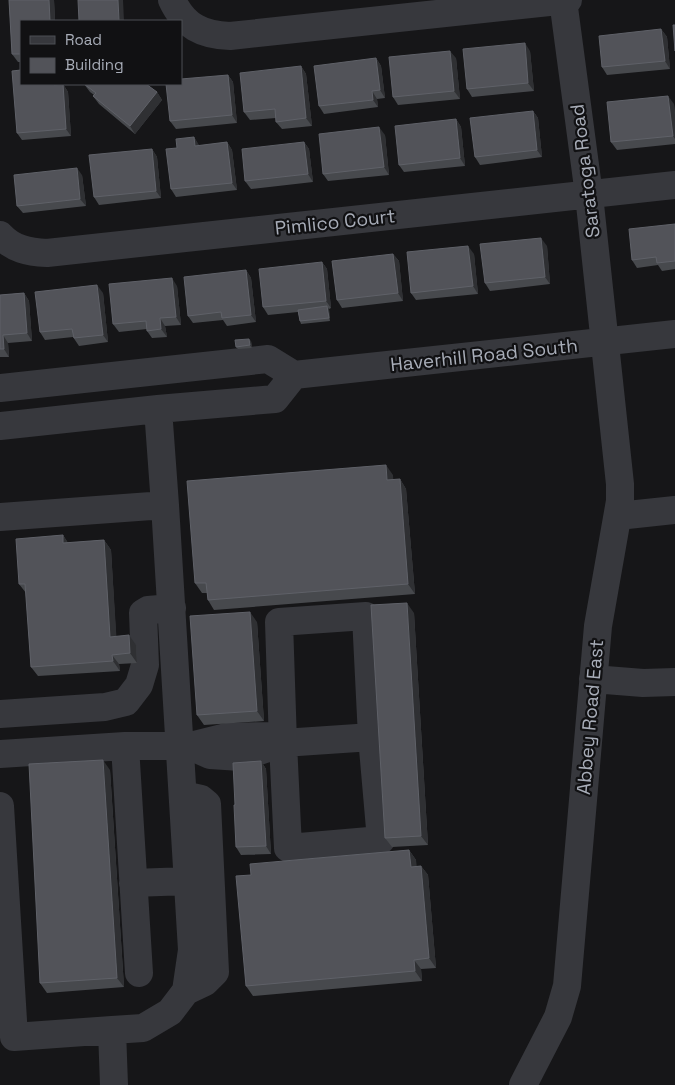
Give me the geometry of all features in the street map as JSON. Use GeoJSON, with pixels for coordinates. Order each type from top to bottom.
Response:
{"type":"FeatureCollection","features":[{"type":"Feature","properties":{"kind":"street"},"geometry":{"type":"LineString","coordinates":[[172,0],[179,14],[189,24],[201,32],[215,36],[230,36],[568,0]]}},
{"type":"Feature","properties":{"kind":"street","name":"Saratoga Road"},"geometry":{"type":"LineString","coordinates":[[563,0],[589,195],[604,342]]}},
{"type":"Feature","properties":{"kind":"street","name":"Pimlico Court"},"geometry":{"type":"LineString","coordinates":[[0,235],[18,248],[32,252],[47,253],[675,185]]}},
{"type":"Feature","properties":{"kind":"street","name":"Haverhill Road South"},"geometry":{"type":"LineString","coordinates":[[294,375],[675,334]]}},
{"type":"Feature","properties":{"kind":"street","name":"Abbey Road East"},"geometry":{"type":"LineString","coordinates":[[523,1085],[558,1017],[567,986],[598,626],[620,501],[620,484],[604,342]]}},
{"type":"Feature","properties":{"kind":"street"},"geometry":{"type":"LineString","coordinates":[[0,388],[268,359],[294,375],[275,399],[0,426]]}},
{"type":"Feature","properties":{"kind":"street"},"geometry":{"type":"LineString","coordinates":[[158,409],[172,608],[185,746],[183,795],[192,950],[186,991]]}},
{"type":"Feature","properties":{"kind":"street"},"geometry":{"type":"LineString","coordinates":[[0,517],[165,505]]}},
{"type":"Feature","properties":{"kind":"street"},"geometry":{"type":"LineString","coordinates":[[618,516],[675,510]]}},
{"type":"Feature","properties":{"kind":"street"},"geometry":{"type":"LineString","coordinates":[[0,714],[106,708],[126,702],[139,685],[145,664],[143,613],[148,610],[172,608]]}},
{"type":"Feature","properties":{"kind":"street"},"geometry":{"type":"LineString","coordinates":[[366,616],[372,737],[381,840],[288,848],[283,743],[279,622],[366,616]]}},
{"type":"Feature","properties":{"kind":"street"},"geometry":{"type":"LineString","coordinates":[[593,679],[643,683],[675,682]]}},
{"type":"Feature","properties":{"kind":"street"},"geometry":{"type":"LineString","coordinates":[[0,754],[125,746],[185,746],[210,755],[241,757],[283,743],[372,737]]}},
{"type":"Feature","properties":{"kind":"street"},"geometry":{"type":"LineString","coordinates":[[125,746],[139,973]]}},
{"type":"Feature","properties":{"kind":"street"},"geometry":{"type":"LineString","coordinates":[[0,806],[14,1037],[143,1028],[170,1012],[186,991],[205,982],[215,972],[206,804],[201,799],[183,795]]}},
{"type":"Feature","properties":{"kind":"street"},"geometry":{"type":"LineString","coordinates":[[133,883],[188,881]]}},
{"type":"Feature","properties":{"kind":"street"},"geometry":{"type":"LineString","coordinates":[[112,1030],[114,1085]]}},
{"type":"Feature","properties":{"kind":"building"},"geometry":{"type":"Polygon","coordinates":[[[9,0],[49,0],[50,20],[20,20],[20,54],[12,54],[9,0]]]}},
{"type":"Feature","properties":{"kind":"building"},"geometry":{"type":"Polygon","coordinates":[[[78,0],[118,0],[119,20],[79,20],[78,0]]]}},
{"type":"Feature","properties":{"kind":"building"},"geometry":{"type":"Polygon","coordinates":[[[673,25],[675,25],[675,51],[673,25]]]}},
{"type":"Feature","properties":{"kind":"building"},"geometry":{"type":"Polygon","coordinates":[[[661,29],[665,61],[602,67],[599,36],[661,29]]]}},
{"type":"Feature","properties":{"kind":"building"},"geometry":{"type":"Polygon","coordinates":[[[525,43],[528,83],[467,89],[463,49],[525,43]]]}},
{"type":"Feature","properties":{"kind":"building"},"geometry":{"type":"Polygon","coordinates":[[[450,51],[454,91],[393,97],[389,57],[450,51]]]}},
{"type":"Feature","properties":{"kind":"building"},"geometry":{"type":"Polygon","coordinates":[[[376,58],[380,90],[372,91],[373,100],[319,106],[314,66],[376,58]]]}},
{"type":"Feature","properties":{"kind":"building"},"geometry":{"type":"Polygon","coordinates":[[[301,66],[306,118],[276,122],[275,109],[244,112],[240,73],[301,66]]]}},
{"type":"Feature","properties":{"kind":"building"},"geometry":{"type":"Polygon","coordinates":[[[20,70],[20,85],[63,85],[66,129],[17,133],[12,71],[20,70]]]}},
{"type":"Feature","properties":{"kind":"building"},"geometry":{"type":"Polygon","coordinates":[[[228,75],[232,115],[170,121],[166,85],[182,85],[182,79],[228,75]]]}},
{"type":"Feature","properties":{"kind":"building"},"geometry":{"type":"Polygon","coordinates":[[[85,85],[147,85],[157,92],[130,126],[93,96],[96,93],[85,85]]]}},
{"type":"Feature","properties":{"kind":"building"},"geometry":{"type":"Polygon","coordinates":[[[668,96],[673,136],[611,142],[607,102],[668,96]]]}},
{"type":"Feature","properties":{"kind":"building"},"geometry":{"type":"Polygon","coordinates":[[[533,111],[537,150],[475,157],[470,118],[533,111]]]}},
{"type":"Feature","properties":{"kind":"building"},"geometry":{"type":"Polygon","coordinates":[[[456,119],[460,158],[399,165],[395,126],[456,119]]]}},
{"type":"Feature","properties":{"kind":"building"},"geometry":{"type":"Polygon","coordinates":[[[379,127],[384,167],[323,174],[319,134],[379,127]]]}},
{"type":"Feature","properties":{"kind":"building"},"geometry":{"type":"Polygon","coordinates":[[[194,137],[195,146],[227,142],[232,183],[171,189],[166,149],[177,148],[176,139],[194,137]]]}},
{"type":"Feature","properties":{"kind":"building"},"geometry":{"type":"Polygon","coordinates":[[[304,142],[308,174],[245,181],[242,149],[304,142]]]}},
{"type":"Feature","properties":{"kind":"building"},"geometry":{"type":"Polygon","coordinates":[[[152,149],[156,191],[94,197],[89,155],[152,149]]]}},
{"type":"Feature","properties":{"kind":"building"},"geometry":{"type":"Polygon","coordinates":[[[77,168],[80,199],[17,206],[14,175],[77,168]]]}},
{"type":"Feature","properties":{"kind":"building"},"geometry":{"type":"Polygon","coordinates":[[[675,224],[675,261],[657,263],[656,257],[632,260],[629,229],[675,224]]]}},
{"type":"Feature","properties":{"kind":"building"},"geometry":{"type":"Polygon","coordinates":[[[541,238],[545,277],[485,283],[480,244],[541,238]]]}},
{"type":"Feature","properties":{"kind":"building"},"geometry":{"type":"Polygon","coordinates":[[[468,246],[473,286],[411,293],[407,252],[468,246]]]}},
{"type":"Feature","properties":{"kind":"building"},"geometry":{"type":"Polygon","coordinates":[[[393,254],[398,293],[337,300],[332,261],[393,254]]]}},
{"type":"Feature","properties":{"kind":"building"},"geometry":{"type":"Polygon","coordinates":[[[322,262],[326,301],[263,307],[259,269],[322,262]]]}},
{"type":"Feature","properties":{"kind":"building"},"geometry":{"type":"Polygon","coordinates":[[[246,270],[251,315],[222,318],[221,312],[188,316],[184,277],[246,270]]]}},
{"type":"Feature","properties":{"kind":"building"},"geometry":{"type":"Polygon","coordinates":[[[172,278],[176,317],[160,318],[161,329],[147,331],[146,321],[113,324],[109,284],[172,278]]]}},
{"type":"Feature","properties":{"kind":"building"},"geometry":{"type":"Polygon","coordinates":[[[97,285],[103,335],[74,338],[72,329],[40,332],[35,292],[97,285]]]}},
{"type":"Feature","properties":{"kind":"building"},"geometry":{"type":"Polygon","coordinates":[[[24,293],[27,333],[3,335],[4,349],[0,349],[0,295],[24,293]]]}},
{"type":"Feature","properties":{"kind":"building"},"geometry":{"type":"Polygon","coordinates":[[[327,306],[329,318],[300,321],[298,310],[327,306]]]}},
{"type":"Feature","properties":{"kind":"building"},"geometry":{"type":"Polygon","coordinates":[[[249,339],[250,345],[236,347],[235,340],[249,339]]]}},
{"type":"Feature","properties":{"kind":"building"},"geometry":{"type":"Polygon","coordinates":[[[386,465],[387,480],[400,479],[408,584],[208,600],[206,583],[195,583],[187,481],[386,465]]]}},
{"type":"Feature","properties":{"kind":"building"},"geometry":{"type":"Polygon","coordinates":[[[63,535],[63,543],[104,540],[110,637],[129,635],[130,653],[112,655],[113,661],[31,667],[25,584],[19,584],[16,539],[63,535]]]}},
{"type":"Feature","properties":{"kind":"building"},"geometry":{"type":"Polygon","coordinates":[[[407,603],[421,836],[385,838],[371,605],[407,603]]]}},
{"type":"Feature","properties":{"kind":"building"},"geometry":{"type":"Polygon","coordinates":[[[250,612],[257,711],[197,715],[190,616],[250,612]]]}},
{"type":"Feature","properties":{"kind":"building"},"geometry":{"type":"Polygon","coordinates":[[[103,760],[117,978],[40,983],[29,764],[103,760]]]}},
{"type":"Feature","properties":{"kind":"building"},"geometry":{"type":"Polygon","coordinates":[[[261,761],[266,846],[236,847],[233,763],[261,761]]]}},
{"type":"Feature","properties":{"kind":"building"},"geometry":{"type":"Polygon","coordinates":[[[409,850],[411,867],[421,866],[429,958],[414,960],[415,971],[246,986],[236,876],[251,875],[250,864],[409,850]]]}}]}
